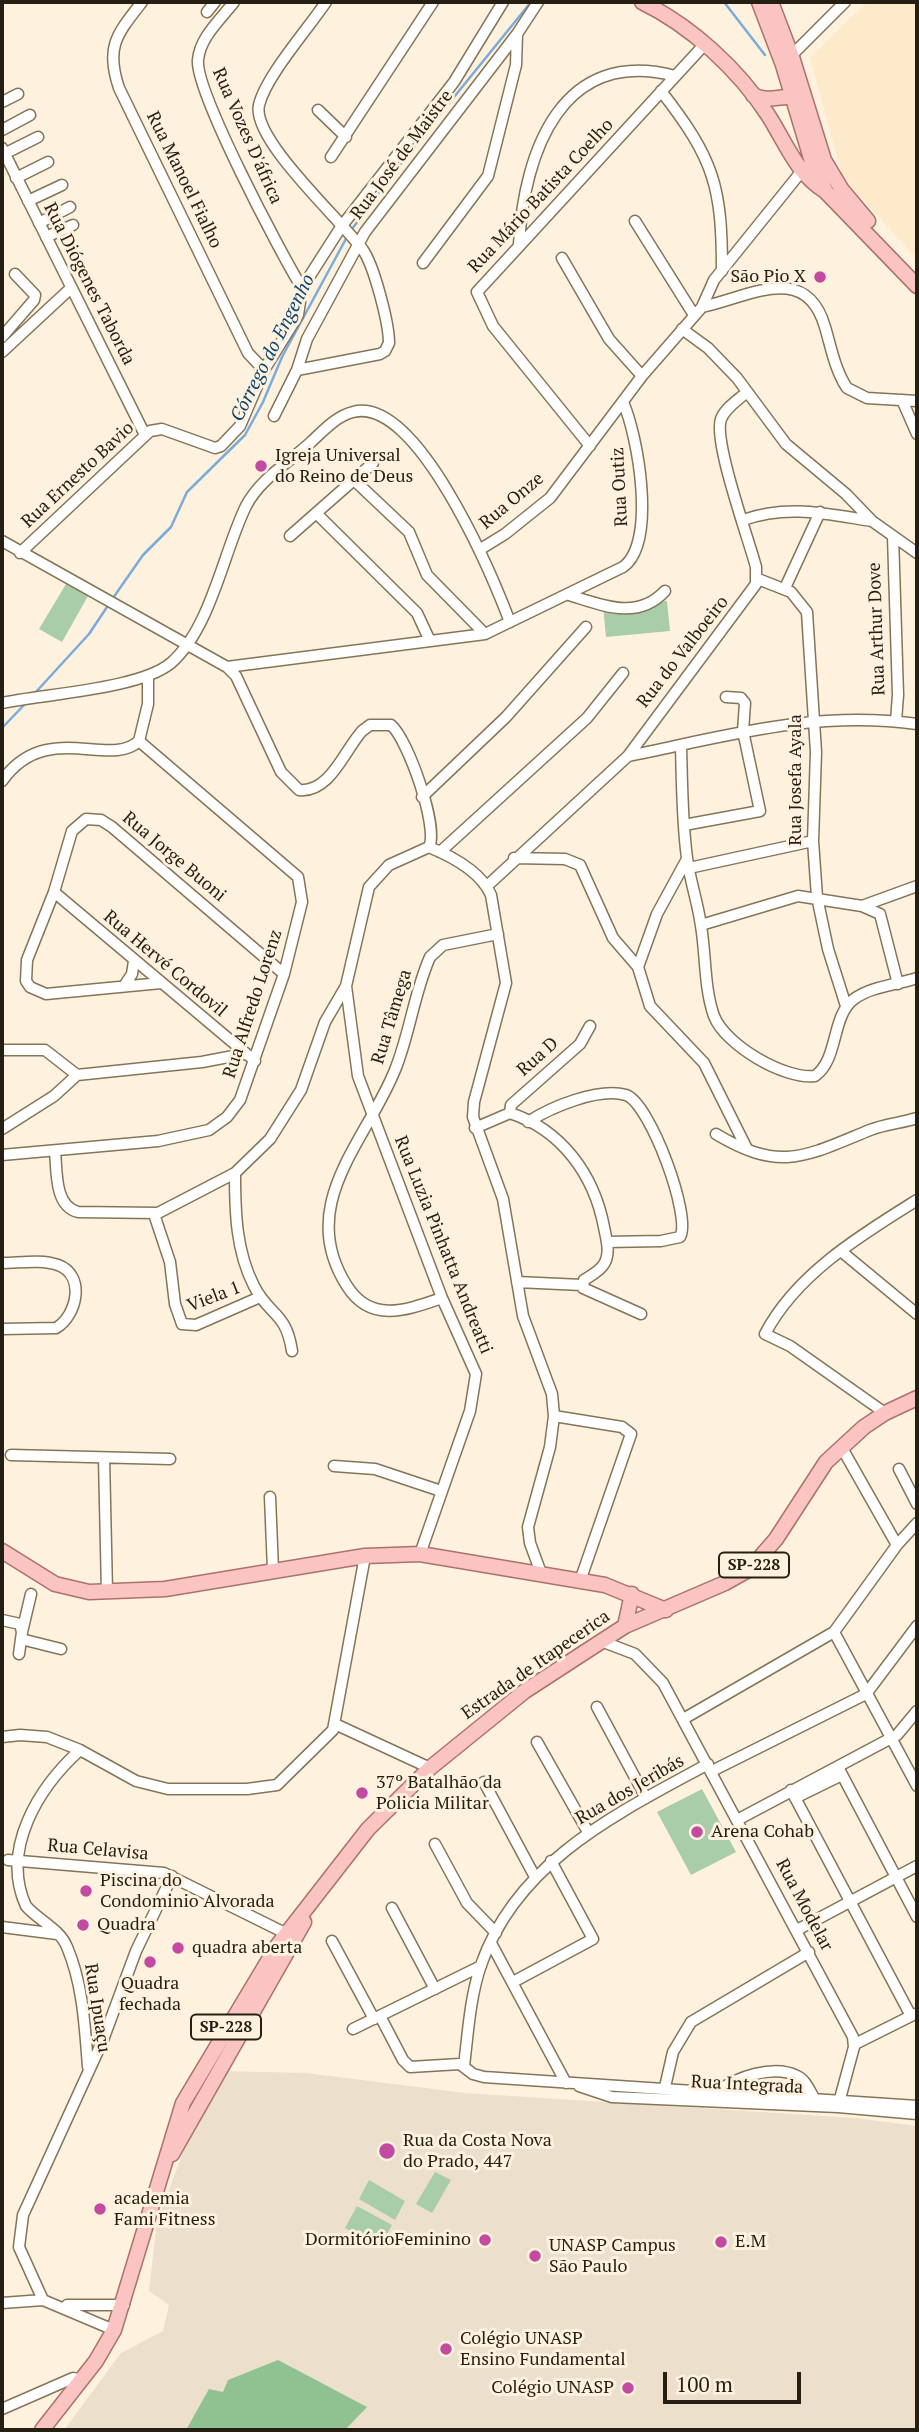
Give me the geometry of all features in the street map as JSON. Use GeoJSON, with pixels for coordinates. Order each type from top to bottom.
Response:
{"type":"FeatureCollection","features":[{"type":"Feature","properties":{"kind":"main road"},"geometry":{"type":"LineString","coordinates":[[642,2],[704,45],[728,66],[768,116],[790,152],[798,160],[816,166],[917,273]]}},
{"type":"Feature","properties":{"kind":"main road"},"geometry":{"type":"LineString","coordinates":[[760,2],[807,102],[816,166]]}},
{"type":"Feature","properties":{"kind":"main road"},"geometry":{"type":"LineString","coordinates":[[771,2],[787,59],[788,97],[825,192],[917,286]]}},
{"type":"Feature","properties":{"kind":"main road"},"geometry":{"type":"LineString","coordinates":[[752,94],[772,101],[788,97],[807,102]]}},
{"type":"Feature","properties":{"kind":"main road"},"geometry":{"type":"LineString","coordinates":[[768,116],[788,97]]}},
{"type":"Feature","properties":{"kind":"main road","name":"Estrada de Itapecerica"},"geometry":{"type":"LineString","coordinates":[[42,2430],[82,2380],[129,2301],[159,2180],[205,2091],[291,1936],[321,1889],[368,1829],[430,1768],[510,1702],[625,1626],[750,1569],[776,1539],[818,1473],[842,1448],[885,1413],[917,1398]]}},
{"type":"Feature","properties":{"kind":"main road"},"geometry":{"type":"LineString","coordinates":[[2,1551],[55,1584],[77,1590],[107,1592],[165,1589],[365,1556],[420,1555],[580,1581],[632,1594],[666,1609]]}},
{"type":"Feature","properties":{"kind":"main road"},"geometry":{"type":"LineString","coordinates":[[625,1626],[632,1594]]}},
{"type":"Feature","properties":{"kind":"street","name":"Rua Manoel Fialho"},"geometry":{"type":"LineString","coordinates":[[142,2],[122,27],[113,46],[111,57],[116,78],[247,353],[264,370]]}},
{"type":"Feature","properties":{"kind":"street"},"geometry":{"type":"LineString","coordinates":[[207,12],[215,2]]}},
{"type":"Feature","properties":{"kind":"street","name":"Rua Vozes D'áfrica"},"geometry":{"type":"LineString","coordinates":[[234,2],[200,49],[198,76],[249,187],[302,288]]}},
{"type":"Feature","properties":{"kind":"street"},"geometry":{"type":"LineString","coordinates":[[297,370],[380,354],[387,349],[389,336],[366,257],[272,144],[258,115],[263,90],[326,2]]}},
{"type":"Feature","properties":{"kind":"street"},"geometry":{"type":"LineString","coordinates":[[331,157],[433,2]]}},
{"type":"Feature","properties":{"kind":"street"},"geometry":{"type":"LineString","coordinates":[[264,370],[298,315],[302,288],[454,82],[503,2]]}},
{"type":"Feature","properties":{"kind":"street","name":"Rua José de Maistre"},"geometry":{"type":"LineString","coordinates":[[274,416],[297,370],[307,339],[356,243],[517,34],[538,2]]}},
{"type":"Feature","properties":{"kind":"street"},"geometry":{"type":"LineString","coordinates":[[787,59],[845,2]]}},
{"type":"Feature","properties":{"kind":"street"},"geometry":{"type":"LineString","coordinates":[[423,263],[488,176],[516,65],[517,34]]}},
{"type":"Feature","properties":{"kind":"street","name":"Rua Mário Batista Coelho"},"geometry":{"type":"LineString","coordinates":[[591,445],[509,346],[479,301],[478,291],[704,45]]}},
{"type":"Feature","properties":{"kind":"street"},"geometry":{"type":"LineString","coordinates":[[519,244],[524,197],[544,139],[561,104],[581,87],[616,71],[648,69],[675,76]]}},
{"type":"Feature","properties":{"kind":"street"},"geometry":{"type":"LineString","coordinates":[[661,91],[697,142],[717,185],[721,216],[722,271]]}},
{"type":"Feature","properties":{"kind":"street"},"geometry":{"type":"LineString","coordinates":[[2,102],[18,94]]}},
{"type":"Feature","properties":{"kind":"street"},"geometry":{"type":"LineString","coordinates":[[318,110],[346,137]]}},
{"type":"Feature","properties":{"kind":"street"},"geometry":{"type":"LineString","coordinates":[[2,130],[30,115]]}},
{"type":"Feature","properties":{"kind":"street"},"geometry":{"type":"LineString","coordinates":[[3,151],[38,137]]}},
{"type":"Feature","properties":{"kind":"street","name":"Rua Diógenes Taborda"},"geometry":{"type":"LineString","coordinates":[[3,151],[145,435]]}},
{"type":"Feature","properties":{"kind":"street"},"geometry":{"type":"LineString","coordinates":[[16,178],[48,162]]}},
{"type":"Feature","properties":{"kind":"street","name":"Rua Onze"},"geometry":{"type":"LineString","coordinates":[[479,550],[505,534],[550,498],[642,376],[698,311],[714,280],[816,166]]}},
{"type":"Feature","properties":{"kind":"street"},"geometry":{"type":"LineString","coordinates":[[28,201],[62,185]]}},
{"type":"Feature","properties":{"kind":"street"},"geometry":{"type":"LineString","coordinates":[[39,223],[70,207]]}},
{"type":"Feature","properties":{"kind":"street"},"geometry":{"type":"LineString","coordinates":[[635,221],[698,311],[776,288],[802,291],[816,305],[847,388],[867,398],[917,401]]}},
{"type":"Feature","properties":{"kind":"street"},"geometry":{"type":"LineString","coordinates":[[46,237],[73,225]]}},
{"type":"Feature","properties":{"kind":"street"},"geometry":{"type":"LineString","coordinates":[[562,258],[609,339],[642,376]]}},
{"type":"Feature","properties":{"kind":"street"},"geometry":{"type":"LineString","coordinates":[[3,343],[34,300],[34,295],[15,274]]}},
{"type":"Feature","properties":{"kind":"street"},"geometry":{"type":"LineString","coordinates":[[3,343],[71,288]]}},
{"type":"Feature","properties":{"kind":"street"},"geometry":{"type":"LineString","coordinates":[[682,329],[708,348],[747,392],[786,444],[846,494],[872,521],[917,553]]}},
{"type":"Feature","properties":{"kind":"street","name":"Rua Ernesto Bavio"},"geometry":{"type":"LineString","coordinates":[[20,552],[154,429],[162,429],[207,447],[221,446],[240,426],[264,370]]}},
{"type":"Feature","properties":{"kind":"street"},"geometry":{"type":"LineString","coordinates":[[747,392],[727,409],[719,426],[726,466],[758,579],[785,588],[820,512]]}},
{"type":"Feature","properties":{"kind":"street"},"geometry":{"type":"LineString","coordinates":[[902,400],[917,434]]}},
{"type":"Feature","properties":{"kind":"street","name":"Rua Outiz"},"geometry":{"type":"LineString","coordinates":[[227,667],[485,634],[623,567],[633,559],[638,548],[640,527],[639,470],[635,439],[623,402]]}},
{"type":"Feature","properties":{"kind":"street"},"geometry":{"type":"LineString","coordinates":[[2,703],[148,677],[170,663],[188,644],[209,600],[236,528],[258,487],[337,420],[353,412],[379,414],[403,432],[437,476],[479,550],[510,622]]}},
{"type":"Feature","properties":{"kind":"street"},"geometry":{"type":"LineString","coordinates":[[290,536],[373,463]]}},
{"type":"Feature","properties":{"kind":"street"},"geometry":{"type":"LineString","coordinates":[[354,480],[409,532],[427,575],[485,634]]}},
{"type":"Feature","properties":{"kind":"street"},"geometry":{"type":"LineString","coordinates":[[743,520],[780,510],[820,512],[872,521]]}},
{"type":"Feature","properties":{"kind":"street"},"geometry":{"type":"LineString","coordinates":[[316,513],[417,613],[430,641]]}},
{"type":"Feature","properties":{"kind":"street","name":"Rua Arthur Dove"},"geometry":{"type":"LineString","coordinates":[[893,536],[898,695],[896,721]]}},
{"type":"Feature","properties":{"kind":"street"},"geometry":{"type":"LineString","coordinates":[[2,541],[227,667],[236,676],[281,772],[292,787],[304,791],[317,788],[327,779],[362,731],[379,724],[391,725],[400,733],[422,797],[432,835],[429,848]]}},
{"type":"Feature","properties":{"kind":"street","name":"Rua do Valboeiro"},"geometry":{"type":"LineString","coordinates":[[487,886],[628,756],[758,579]]}},
{"type":"Feature","properties":{"kind":"street","name":"Rua Josefa Ayala"},"geometry":{"type":"LineString","coordinates":[[785,588],[799,598],[807,612],[816,752],[813,841],[817,897],[830,958],[846,1006]]}},
{"type":"Feature","properties":{"kind":"street"},"geometry":{"type":"LineString","coordinates":[[569,595],[617,610],[656,601],[665,591]]}},
{"type":"Feature","properties":{"kind":"street"},"geometry":{"type":"LineString","coordinates":[[422,797],[506,717],[586,627]]}},
{"type":"Feature","properties":{"kind":"street"},"geometry":{"type":"LineString","coordinates":[[440,852],[587,719],[623,673]]}},
{"type":"Feature","properties":{"kind":"street"},"geometry":{"type":"LineString","coordinates":[[2,781],[20,762],[44,750],[127,748],[139,741],[148,704],[148,677]]}},
{"type":"Feature","properties":{"kind":"street"},"geometry":{"type":"LineString","coordinates":[[684,825],[760,811],[743,731],[744,699],[726,697]]}},
{"type":"Feature","properties":{"kind":"street"},"geometry":{"type":"LineString","coordinates":[[628,756],[743,731],[814,720],[896,721],[917,724]]}},
{"type":"Feature","properties":{"kind":"street","name":"Rua Alfredo Lorenz"},"geometry":{"type":"LineString","coordinates":[[2,1155],[158,1141],[209,1130],[227,1117],[240,1100],[284,974],[302,902],[298,877],[139,741]]}},
{"type":"Feature","properties":{"kind":"street"},"geometry":{"type":"LineString","coordinates":[[681,745],[688,864],[701,925],[715,1017],[730,1039],[760,1059],[798,1076],[815,1076],[824,1067],[846,1006],[871,990],[917,978]]}},
{"type":"Feature","properties":{"kind":"street","name":"Rua Jorge Buoni"},"geometry":{"type":"LineString","coordinates":[[160,983],[46,994],[30,987],[26,981],[27,960],[54,892],[72,831],[86,819],[101,820],[284,974]]}},
{"type":"Feature","properties":{"kind":"street"},"geometry":{"type":"LineString","coordinates":[[638,967],[657,914],[688,864],[813,841]]}},
{"type":"Feature","properties":{"kind":"street"},"geometry":{"type":"LineString","coordinates":[[55,1151],[62,1198],[71,1210],[154,1214],[235,1173],[270,1139],[286,1117],[307,1078],[325,1022],[346,986],[369,887],[389,865],[429,848],[440,852],[487,886],[506,983],[474,1102],[475,1128],[503,1199],[523,1316],[550,1387],[554,1416],[550,1447],[528,1527],[530,1543],[541,1573]]}},
{"type":"Feature","properties":{"kind":"street"},"geometry":{"type":"LineString","coordinates":[[514,859],[565,859],[580,865],[613,938],[638,967],[650,1006],[691,1046],[704,1063],[746,1147]]}},
{"type":"Feature","properties":{"kind":"street"},"geometry":{"type":"LineString","coordinates":[[862,906],[917,886]]}},
{"type":"Feature","properties":{"kind":"street","name":"Rua Hervé Cordovil"},"geometry":{"type":"LineString","coordinates":[[54,892],[255,1061]]}},
{"type":"Feature","properties":{"kind":"street"},"geometry":{"type":"LineString","coordinates":[[701,925],[783,899],[817,897],[862,906],[880,914],[898,984]]}},
{"type":"Feature","properties":{"kind":"street","name":"Rua Tâmega"},"geometry":{"type":"LineString","coordinates":[[442,1298],[405,1311],[372,1309],[363,1304],[345,1284],[330,1247],[327,1211],[347,1160],[374,1117],[396,1068],[429,957],[443,945],[498,934]]}},
{"type":"Feature","properties":{"kind":"street"},"geometry":{"type":"LineString","coordinates":[[124,986],[132,974],[134,961]]}},
{"type":"Feature","properties":{"kind":"street","name":"Rua Luzia Pinhatta Andreatti"},"geometry":{"type":"LineString","coordinates":[[346,986],[356,1064],[442,1298],[471,1358],[476,1382],[471,1411],[420,1555]]}},
{"type":"Feature","properties":{"kind":"street","name":"Rua D"},"geometry":{"type":"LineString","coordinates":[[510,1113],[512,1105],[580,1044],[590,1026]]}},
{"type":"Feature","properties":{"kind":"street"},"geometry":{"type":"LineString","coordinates":[[2,1050],[45,1050],[78,1075]]}},
{"type":"Feature","properties":{"kind":"street"},"geometry":{"type":"LineString","coordinates":[[2,1129],[54,1096],[78,1075],[202,1062],[244,1054]]}},
{"type":"Feature","properties":{"kind":"street"},"geometry":{"type":"LineString","coordinates":[[528,1122],[577,1099],[621,1095],[632,1099],[651,1124],[682,1211],[683,1231],[680,1237],[661,1241],[607,1242]]}},
{"type":"Feature","properties":{"kind":"street"},"geometry":{"type":"LineString","coordinates":[[475,1128],[510,1113],[528,1122],[569,1151],[584,1169],[600,1205],[607,1242],[603,1266],[582,1285],[517,1282]]}},
{"type":"Feature","properties":{"kind":"street"},"geometry":{"type":"LineString","coordinates":[[716,1134],[734,1145],[774,1157],[802,1157],[873,1129],[917,1118]]}},
{"type":"Feature","properties":{"kind":"street"},"geometry":{"type":"LineString","coordinates":[[235,1173],[239,1242],[247,1270],[260,1297],[287,1326],[292,1351]]}},
{"type":"Feature","properties":{"kind":"street"},"geometry":{"type":"LineString","coordinates":[[885,1413],[790,1346],[765,1334],[797,1287],[917,1200]]}},
{"type":"Feature","properties":{"kind":"street","name":"Viela 1"},"geometry":{"type":"LineString","coordinates":[[154,1214],[170,1262],[180,1322],[188,1326],[195,1325],[260,1297]]}},
{"type":"Feature","properties":{"kind":"street"},"geometry":{"type":"LineString","coordinates":[[842,1252],[917,1314]]}},
{"type":"Feature","properties":{"kind":"street"},"geometry":{"type":"LineString","coordinates":[[2,1262],[57,1265],[69,1273],[76,1293],[70,1316],[56,1328],[2,1329]]}},
{"type":"Feature","properties":{"kind":"street"},"geometry":{"type":"LineString","coordinates":[[582,1285],[589,1294],[641,1314]]}},
{"type":"Feature","properties":{"kind":"street"},"geometry":{"type":"LineString","coordinates":[[554,1416],[629,1430],[631,1438],[580,1581]]}},
{"type":"Feature","properties":{"kind":"street"},"geometry":{"type":"LineString","coordinates":[[842,1448],[897,1545]]}},
{"type":"Feature","properties":{"kind":"street"},"geometry":{"type":"LineString","coordinates":[[11,1455],[170,1460]]}},
{"type":"Feature","properties":{"kind":"street"},"geometry":{"type":"LineString","coordinates":[[104,1458],[107,1592]]}},
{"type":"Feature","properties":{"kind":"street"},"geometry":{"type":"LineString","coordinates":[[334,1466],[375,1469],[441,1491]]}},
{"type":"Feature","properties":{"kind":"street"},"geometry":{"type":"LineString","coordinates":[[899,1469],[917,1504]]}},
{"type":"Feature","properties":{"kind":"street"},"geometry":{"type":"LineString","coordinates":[[270,1497],[273,1570]]}},
{"type":"Feature","properties":{"kind":"street"},"geometry":{"type":"LineString","coordinates":[[685,1718],[834,1632],[897,1545],[917,1523]]}},
{"type":"Feature","properties":{"kind":"street"},"geometry":{"type":"LineString","coordinates":[[2,1737],[32,1735],[80,1750],[136,1780],[168,1789],[266,1788],[283,1781],[327,1739],[335,1724],[365,1556]]}},
{"type":"Feature","properties":{"kind":"street"},"geometry":{"type":"LineString","coordinates":[[19,1654],[31,1594]]}},
{"type":"Feature","properties":{"kind":"street"},"geometry":{"type":"LineString","coordinates":[[2,1620],[19,1623],[22,1635]]}},
{"type":"Feature","properties":{"kind":"street"},"geometry":{"type":"LineString","coordinates":[[866,1694],[917,1626]]}},
{"type":"Feature","properties":{"kind":"street"},"geometry":{"type":"LineString","coordinates":[[834,1632],[890,1739],[917,1784]]}},
{"type":"Feature","properties":{"kind":"street"},"geometry":{"type":"LineString","coordinates":[[22,1635],[61,1649]]}},
{"type":"Feature","properties":{"kind":"street","name":"Rua Modelar"},"geometry":{"type":"LineString","coordinates":[[601,1641],[644,1660],[663,1683],[685,1718],[739,1819],[855,2044]]}},
{"type":"Feature","properties":{"kind":"street","name":"Rua dos Jeribás"},"geometry":{"type":"LineString","coordinates":[[464,2066],[481,1966],[494,1938],[535,1877],[551,1861],[588,1832],[646,1798],[866,1694]]}},
{"type":"Feature","properties":{"kind":"street"},"geometry":{"type":"LineString","coordinates":[[597,1707],[646,1798]]}},
{"type":"Feature","properties":{"kind":"street"},"geometry":{"type":"LineString","coordinates":[[739,1819],[840,1771],[900,1732],[917,1711]]}},
{"type":"Feature","properties":{"kind":"street"},"geometry":{"type":"LineString","coordinates":[[335,1724],[430,1768]]}},
{"type":"Feature","properties":{"kind":"street"},"geometry":{"type":"LineString","coordinates":[[537,1742],[588,1832]]}},
{"type":"Feature","properties":{"kind":"street","name":"Rua Ipuaçu"},"geometry":{"type":"LineString","coordinates":[[80,1750],[43,1785],[21,1814],[13,1829],[8,1860],[15,1892],[68,1948],[78,1985],[88,2070]]}},
{"type":"Feature","properties":{"kind":"street"},"geometry":{"type":"LineString","coordinates":[[840,1771],[917,1917]]}},
{"type":"Feature","properties":{"kind":"street"},"geometry":{"type":"LineString","coordinates":[[484,1782],[535,1877]]}},
{"type":"Feature","properties":{"kind":"street"},"geometry":{"type":"LineString","coordinates":[[793,1794],[914,2015],[855,2044],[839,2104]]}},
{"type":"Feature","properties":{"kind":"street"},"geometry":{"type":"LineString","coordinates":[[435,1844],[467,1903],[494,1938],[513,1982],[571,2084]]}},
{"type":"Feature","properties":{"kind":"street","name":"Rua Celavisa"},"geometry":{"type":"LineString","coordinates":[[8,1860],[141,1870],[172,1876],[291,1936]]}},
{"type":"Feature","properties":{"kind":"street"},"geometry":{"type":"LineString","coordinates":[[513,1982],[593,1939],[551,1861]]}},
{"type":"Feature","properties":{"kind":"street"},"geometry":{"type":"LineString","coordinates":[[797,1930],[917,1867]]}},
{"type":"Feature","properties":{"kind":"street"},"geometry":{"type":"LineString","coordinates":[[43,2300],[22,2257],[21,2227],[106,2032],[136,1951],[172,1876]]}},
{"type":"Feature","properties":{"kind":"street"},"geometry":{"type":"LineString","coordinates":[[392,1908],[435,1989]]}},
{"type":"Feature","properties":{"kind":"street"},"geometry":{"type":"LineString","coordinates":[[2,1927],[57,1934]]}},
{"type":"Feature","properties":{"kind":"street"},"geometry":{"type":"LineString","coordinates":[[332,1941],[377,2018]]}},
{"type":"Feature","properties":{"kind":"street"},"geometry":{"type":"LineString","coordinates":[[665,2087],[673,2052],[691,2022],[809,1952]]}},
{"type":"Feature","properties":{"kind":"street"},"geometry":{"type":"LineString","coordinates":[[353,2029],[481,1966]]}},
{"type":"Feature","properties":{"kind":"street","name":"Rua Integrada"},"geometry":{"type":"LineString","coordinates":[[377,2018],[410,2067],[464,2066],[473,2074],[484,2077],[814,2098],[917,2115]]}},
{"type":"Feature","properties":{"kind":"street"},"geometry":{"type":"LineString","coordinates":[[717,2092],[755,2072],[792,2074],[803,2080],[814,2098]]}},
{"type":"Feature","properties":{"kind":"street","name":"Rua Integrada"},"geometry":{"type":"LineString","coordinates":[[571,2084],[612,2097],[917,2106]]}},
{"type":"Feature","properties":{"kind":"street"},"geometry":{"type":"LineString","coordinates":[[2,2304],[43,2300],[114,2330]]}},
{"type":"Feature","properties":{"kind":"street"},"geometry":{"type":"LineString","coordinates":[[57,2305],[129,2301]]}},
{"type":"Feature","properties":{"kind":"street"},"geometry":{"type":"LineString","coordinates":[[2,2409],[73,2378],[82,2380]]}},
{"type":"Feature","properties":{"kind":"shaded area"},"geometry":{"type":"Polygon","coordinates":[[[867,2],[917,2],[917,259],[842,176],[810,58],[867,2]]]}},
{"type":"Feature","properties":{"kind":"shaded area","name":"UNASP Campus São Paulo"},"geometry":{"type":"Polygon","coordinates":[[[223,2071],[306,2073],[465,2093],[856,2118],[917,2126],[917,2430],[64,2430],[121,2353],[163,2331],[169,2305],[149,2291],[157,2221],[199,2110],[223,2071]]]}},
{"type":"Feature","properties":{"kind":"green space"},"geometry":{"type":"Polygon","coordinates":[[[66,584],[88,596],[62,642],[39,629],[66,584]]]}},
{"type":"Feature","properties":{"kind":"green space"},"geometry":{"type":"Polygon","coordinates":[[[667,601],[670,631],[606,637],[603,606],[667,601]]]}},
{"type":"Feature","properties":{"kind":"green space","name":"Arena Cohab"},"geometry":{"type":"Polygon","coordinates":[[[702,1789],[736,1852],[691,1875],[657,1812],[702,1789]]]}},
{"type":"Feature","properties":{"kind":"green space"},"geometry":{"type":"Polygon","coordinates":[[[435,2172],[451,2180],[432,2213],[416,2204],[435,2172]]]}},
{"type":"Feature","properties":{"kind":"green space"},"geometry":{"type":"Polygon","coordinates":[[[369,2180],[405,2201],[395,2220],[359,2199],[369,2180]]]}},
{"type":"Feature","properties":{"kind":"green space"},"geometry":{"type":"Polygon","coordinates":[[[357,2206],[392,2225],[380,2247],[345,2228],[357,2206]]]}},
{"type":"Feature","properties":{"kind":"green space"},"geometry":{"type":"Polygon","coordinates":[[[278,2360],[367,2407],[345,2430],[186,2430],[209,2389],[223,2392],[228,2380],[278,2360]]]}},
{"type":"Feature","properties":{"kind":"waterway","name":"Córrego do Engenho"},"geometry":{"type":"LineString","coordinates":[[352,229],[412,149],[531,2]]}},
{"type":"Feature","properties":{"kind":"waterway"},"geometry":{"type":"LineString","coordinates":[[724,2],[765,55]]}},
{"type":"Feature","properties":{"kind":"waterway","name":"Córrego do Engenho"},"geometry":{"type":"LineString","coordinates":[[113,598],[143,555],[171,527],[187,492],[245,435],[263,402],[282,357],[348,235]]}},
{"type":"Feature","properties":{"kind":"waterway","name":"Córrego do Engenho"},"geometry":{"type":"LineString","coordinates":[[35,693],[89,634],[109,604]]}},
{"type":"Feature","properties":{"kind":"waterway","name":"Córrego do Engenho"},"geometry":{"type":"LineString","coordinates":[[2,728],[26,703]]}},
{"type":"Feature","properties":{"kind":"place","name":"São Pio X"},"geometry":{"type":"Point","coordinates":[820,277]}},
{"type":"Feature","properties":{"kind":"place","name":"Igreja Universal do Reino de Deus"},"geometry":{"type":"Point","coordinates":[261,466]}},
{"type":"Feature","properties":{"kind":"place","name":"37º Batalhão da Policia Militar"},"geometry":{"type":"Point","coordinates":[362,1793]}},
{"type":"Feature","properties":{"kind":"place","name":"Arena Cohab"},"geometry":{"type":"Point","coordinates":[697,1832]}},
{"type":"Feature","properties":{"kind":"place","name":"Piscina do Condominio Alvorada"},"geometry":{"type":"Point","coordinates":[86,1891]}},
{"type":"Feature","properties":{"kind":"place","name":"Quadra"},"geometry":{"type":"Point","coordinates":[83,1925]}},
{"type":"Feature","properties":{"kind":"place","name":"quadra aberta"},"geometry":{"type":"Point","coordinates":[178,1948]}},
{"type":"Feature","properties":{"kind":"place","name":"Quadra fechada"},"geometry":{"type":"Point","coordinates":[150,1962]}},
{"type":"Feature","properties":{"kind":"place","name":"Rua da Costa Nova do Prado, 447"},"geometry":{"type":"Point","coordinates":[387,2151]}},
{"type":"Feature","properties":{"kind":"place","name":"academia Fami Fitness"},"geometry":{"type":"Point","coordinates":[100,2209]}},
{"type":"Feature","properties":{"kind":"place","name":"DormitórioFeminino"},"geometry":{"type":"Point","coordinates":[485,2240]}},
{"type":"Feature","properties":{"kind":"place","name":"E.M"},"geometry":{"type":"Point","coordinates":[721,2242]}},
{"type":"Feature","properties":{"kind":"place","name":"UNASP Campus São Paulo"},"geometry":{"type":"Point","coordinates":[535,2256]}},
{"type":"Feature","properties":{"kind":"place","name":"Colégio UNASP Ensino Fundamental"},"geometry":{"type":"Point","coordinates":[446,2349]}},
{"type":"Feature","properties":{"kind":"place","name":"Colégio UNASP"},"geometry":{"type":"Point","coordinates":[628,2388]}}]}
